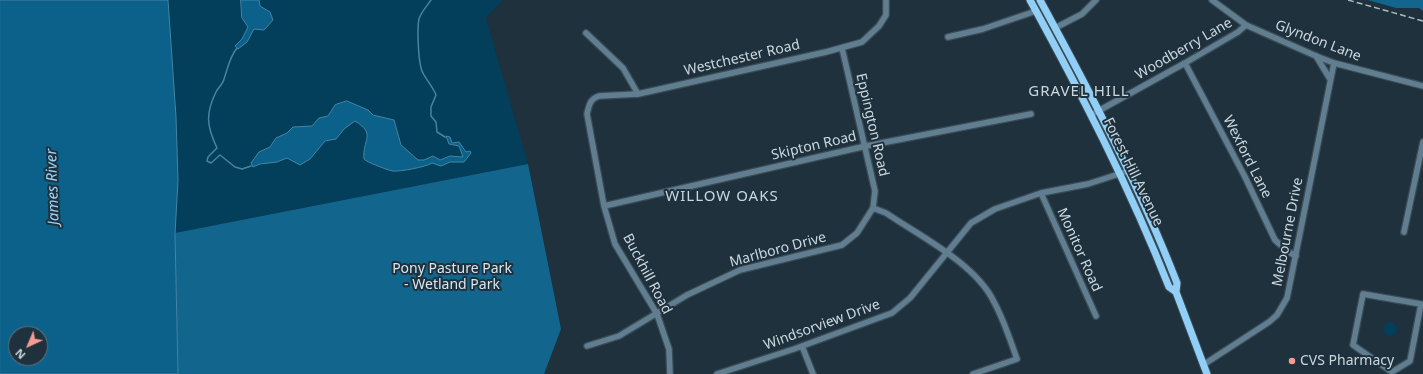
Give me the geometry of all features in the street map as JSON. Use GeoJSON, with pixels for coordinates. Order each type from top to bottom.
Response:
{"type":"FeatureCollection","features":[{"type":"Feature","properties":{"kind":"main road","name":"Forest Hill Avenue"},"geometry":{"type":"LineString","coordinates":[[1030,0],[1091,115],[1141,216],[1170,286],[1176,292],[1207,374]]}},
{"type":"Feature","properties":{"kind":"main road","name":"Forest Hill Avenue"},"geometry":{"type":"LineString","coordinates":[[1040,0],[1128,171],[1164,249],[1177,283],[1176,292]]}},
{"type":"Feature","properties":{"kind":"street","name":"Westchester Road"},"geometry":{"type":"LineString","coordinates":[[587,114],[589,105],[594,98],[638,94],[842,48],[862,42],[873,33],[886,15],[886,0]]}},
{"type":"Feature","properties":{"kind":"street"},"geometry":{"type":"LineString","coordinates":[[1055,28],[1082,14],[1096,0]]}},
{"type":"Feature","properties":{"kind":"street","name":"Glyndon Lane"},"geometry":{"type":"LineString","coordinates":[[1212,0],[1246,25],[1316,56],[1334,63],[1423,86]]}},
{"type":"Feature","properties":{"kind":"street"},"geometry":{"type":"LineString","coordinates":[[948,37],[998,25],[1036,11]]}},
{"type":"Feature","properties":{"kind":"street","name":"Woodberry Lane"},"geometry":{"type":"LineString","coordinates":[[1091,115],[1185,63],[1238,32],[1246,25]]}},
{"type":"Feature","properties":{"kind":"street"},"geometry":{"type":"LineString","coordinates":[[586,33],[623,68],[638,94]]}},
{"type":"Feature","properties":{"kind":"street","name":"Eppington Road"},"geometry":{"type":"LineString","coordinates":[[842,48],[866,146],[875,191],[873,208]]}},
{"type":"Feature","properties":{"kind":"street"},"geometry":{"type":"LineString","coordinates":[[1316,56],[1324,67],[1330,80]]}},
{"type":"Feature","properties":{"kind":"street","name":"Wexford Lane"},"geometry":{"type":"LineString","coordinates":[[1185,63],[1245,178],[1275,240],[1287,251],[1296,256]]}},
{"type":"Feature","properties":{"kind":"street","name":"Melbourne Drive"},"geometry":{"type":"LineString","coordinates":[[1203,365],[1238,343],[1277,315],[1287,298],[1334,63]]}},
{"type":"Feature","properties":{"kind":"street","name":"Buckhill Road"},"geometry":{"type":"LineString","coordinates":[[587,114],[604,206],[615,244],[657,314],[669,350],[670,374]]}},
{"type":"Feature","properties":{"kind":"street","name":"Skipton Road"},"geometry":{"type":"LineString","coordinates":[[604,206],[866,146],[1031,114]]}},
{"type":"Feature","properties":{"kind":"street"},"geometry":{"type":"LineString","coordinates":[[1404,232],[1423,142]]}},
{"type":"Feature","properties":{"kind":"street","name":"Windsorview Drive"},"geometry":{"type":"LineString","coordinates":[[717,374],[802,346],[892,312],[910,298],[971,223],[995,209],[1041,193],[1088,184],[1128,171]]}},
{"type":"Feature","properties":{"kind":"street","name":"Monitor Road"},"geometry":{"type":"LineString","coordinates":[[1041,193],[1096,316]]}},
{"type":"Feature","properties":{"kind":"street"},"geometry":{"type":"LineString","coordinates":[[873,208],[886,213],[948,253],[975,276],[994,300],[1017,359],[973,374]]}},
{"type":"Feature","properties":{"kind":"street","name":"Marlboro Drive"},"geometry":{"type":"LineString","coordinates":[[587,346],[618,336],[687,295],[740,270],[842,245],[857,233],[873,208]]}},
{"type":"Feature","properties":{"kind":"street"},"geometry":{"type":"LineString","coordinates":[[1363,294],[1421,304],[1410,361],[1391,373],[1353,345],[1363,294]]}},
{"type":"Feature","properties":{"kind":"street"},"geometry":{"type":"LineString","coordinates":[[802,346],[813,374]]}},
{"type":"Feature","properties":{"kind":"shaded area"},"geometry":{"type":"Polygon","coordinates":[[[168,0],[503,0],[486,18],[528,164],[175,233],[176,146],[168,0]]]}},
{"type":"Feature","properties":{"kind":"shaded area"},"geometry":{"type":"Polygon","coordinates":[[[1387,322],[1393,322],[1397,326],[1397,332],[1393,336],[1387,336],[1383,332],[1383,326],[1387,322]]]}},
{"type":"Feature","properties":{"kind":"green space"},"geometry":{"type":"Polygon","coordinates":[[[1368,0],[1423,0],[1423,11],[1419,8],[1396,8],[1368,0]]]}},
{"type":"Feature","properties":{"kind":"green space","name":"Pony Pasture Park - Wetland Park"},"geometry":{"type":"Polygon","coordinates":[[[528,164],[561,329],[544,374],[178,374],[175,233],[528,164]]]}},
{"type":"Feature","properties":{"kind":"water","name":"James River"},"geometry":{"type":"Polygon","coordinates":[[[0,0],[168,0],[176,117],[178,180],[175,234],[178,374],[0,374],[0,0]]]}},
{"type":"Feature","properties":{"kind":"water"},"geometry":{"type":"Polygon","coordinates":[[[241,0],[259,0],[260,6],[270,12],[273,20],[264,30],[254,29],[247,42],[238,49],[235,46],[242,39],[248,27],[242,18],[241,0]]]}},
{"type":"Feature","properties":{"kind":"water"},"geometry":{"type":"Polygon","coordinates":[[[347,101],[368,110],[373,115],[394,120],[401,145],[418,160],[424,160],[433,156],[440,160],[450,156],[463,157],[459,146],[449,144],[446,136],[450,137],[452,143],[459,142],[466,152],[470,151],[471,153],[464,162],[450,162],[441,166],[432,163],[412,169],[392,171],[364,159],[367,134],[362,126],[355,121],[344,129],[336,139],[325,141],[310,159],[300,165],[287,158],[277,162],[260,164],[253,167],[251,163],[259,152],[270,147],[276,138],[287,133],[293,127],[312,126],[319,118],[328,116],[335,105],[347,101]]]}},
{"type":"Feature","properties":{"kind":"waterway"},"geometry":{"type":"LineString","coordinates":[[431,0],[419,19],[419,55],[421,69],[436,95],[431,107],[431,116],[436,122],[437,132],[445,137]]}},
{"type":"Feature","properties":{"kind":"waterway"},"geometry":{"type":"LineString","coordinates":[[237,48],[230,59],[222,84],[216,92],[210,107],[209,127],[217,148],[208,157],[207,161],[211,163],[220,155],[235,167],[242,169],[251,166]]}},
{"type":"Feature","properties":{"kind":"railway"},"geometry":{"type":"LineString","coordinates":[[1348,0],[1423,21]]}},
{"type":"Feature","properties":{"kind":"place","name":"CVS Pharmacy"},"geometry":{"type":"Point","coordinates":[1292,361]}},
{"type":"Feature","properties":{"kind":"district","name":"GRAVEL HILL"},"geometry":{"type":"Point","coordinates":[1079,92]}},
{"type":"Feature","properties":{"kind":"district","name":"WILLOW OAKS"},"geometry":{"type":"Point","coordinates":[722,197]}}]}
